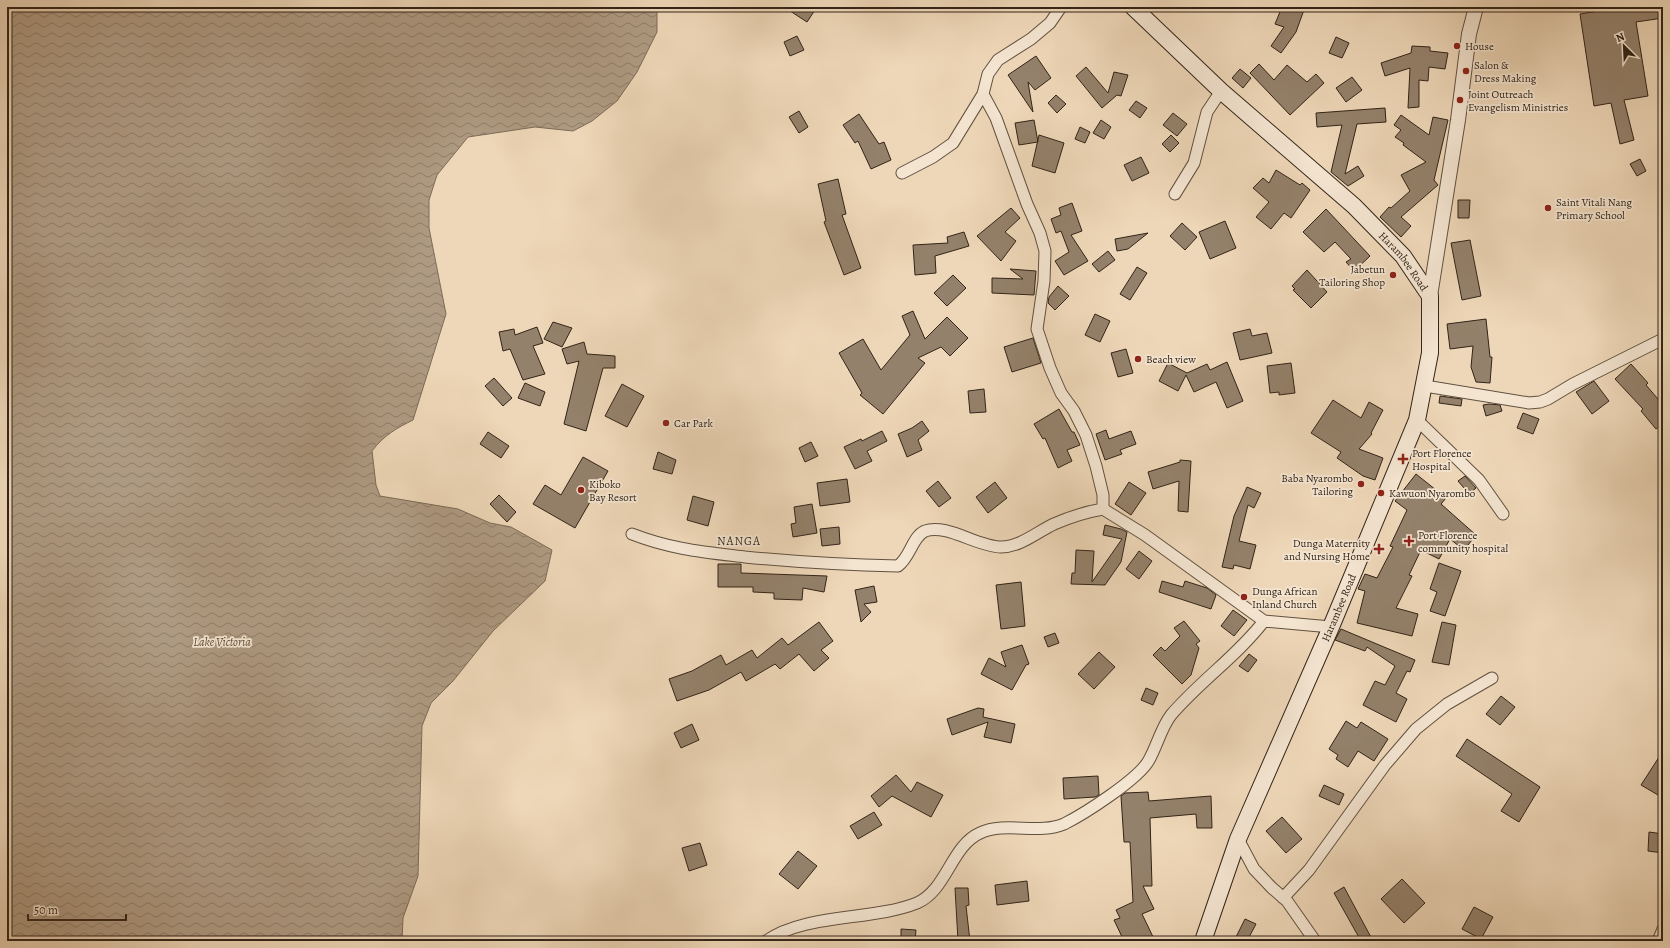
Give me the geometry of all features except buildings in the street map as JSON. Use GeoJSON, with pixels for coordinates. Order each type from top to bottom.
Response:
{"type":"FeatureCollection","features":[{"type":"Feature","properties":{"kind":"main road","name":"Harambee Road"},"geometry":{"type":"LineString","coordinates":[[1133,7],[1221,91],[1354,206],[1403,256],[1430,296],[1430,353],[1425,386],[1417,420],[1331,627],[1238,839],[1203,941]]}},
{"type":"Feature","properties":{"kind":"street"},"geometry":{"type":"LineString","coordinates":[[902,174],[933,157],[953,143],[983,94],[988,74],[998,60],[1031,39],[1050,23],[1061,7]]}},
{"type":"Feature","properties":{"kind":"street"},"geometry":{"type":"LineString","coordinates":[[1430,296],[1458,120],[1469,34],[1476,7]]}},
{"type":"Feature","properties":{"kind":"street"},"geometry":{"type":"LineString","coordinates":[[1175,194],[1194,163],[1207,112],[1221,91]]}},
{"type":"Feature","properties":{"kind":"street"},"geometry":{"type":"LineString","coordinates":[[983,94],[996,118],[1027,204],[1040,233],[1045,251],[1044,281],[1037,329],[1050,368],[1061,393],[1074,411],[1086,435],[1098,473],[1103,495],[1103,509]]}},
{"type":"Feature","properties":{"kind":"street"},"geometry":{"type":"LineString","coordinates":[[1425,386],[1529,403],[1540,402],[1663,339]]}},
{"type":"Feature","properties":{"kind":"street"},"geometry":{"type":"LineString","coordinates":[[1417,420],[1479,480],[1503,514]]}},
{"type":"Feature","properties":{"kind":"street"},"geometry":{"type":"LineString","coordinates":[[632,534],[659,544],[700,552],[785,561],[898,566],[905,561],[916,538],[925,532],[937,529],[986,545],[1001,547],[1013,546],[1054,524],[1084,512],[1103,509],[1145,535],[1264,621],[1331,627]]}},
{"type":"Feature","properties":{"kind":"street"},"geometry":{"type":"LineString","coordinates":[[766,941],[776,934],[801,927],[909,906],[922,901],[932,892],[967,842],[980,833],[1000,829],[1047,828],[1063,824],[1089,809],[1137,774],[1149,762],[1170,716],[1188,697],[1249,640],[1264,621]]}},
{"type":"Feature","properties":{"kind":"street"},"geometry":{"type":"LineString","coordinates":[[1283,898],[1309,870],[1385,765],[1416,729],[1447,704],[1492,678]]}},
{"type":"Feature","properties":{"kind":"street"},"geometry":{"type":"LineString","coordinates":[[1238,839],[1254,869],[1283,898],[1315,941]]}},
{"type":"Feature","properties":{"kind":"street"},"geometry":{"type":"LineString","coordinates":[[1658,941],[1663,929]]}},
{"type":"Feature","properties":{"kind":"water","name":"Lake Victoria"},"geometry":{"type":"Polygon","coordinates":[[[7,7],[657,7],[657,32],[637,72],[617,101],[592,121],[573,131],[535,127],[468,137],[437,175],[429,200],[429,228],[446,314],[413,420],[391,432],[372,451],[376,485],[380,496],[458,509],[490,523],[511,527],[552,550],[545,581],[493,631],[453,681],[431,703],[422,726],[418,876],[403,918],[402,941],[7,941],[7,7]]]}},
{"type":"Feature","properties":{"kind":"place","name":"House"},"geometry":{"type":"Point","coordinates":[1457,46]}},
{"type":"Feature","properties":{"kind":"place","name":"Salon & Dress Making"},"geometry":{"type":"Point","coordinates":[1466,71]}},
{"type":"Feature","properties":{"kind":"place","name":"Joint Outreach Evangelism Ministries"},"geometry":{"type":"Point","coordinates":[1460,100]}},
{"type":"Feature","properties":{"kind":"place","name":"Saint Vitali Nang Primary School"},"geometry":{"type":"Point","coordinates":[1548,208]}},
{"type":"Feature","properties":{"kind":"place","name":"Jabetun Tailoring Shop"},"geometry":{"type":"Point","coordinates":[1393,275]}},
{"type":"Feature","properties":{"kind":"place","name":"Beach view"},"geometry":{"type":"Point","coordinates":[1138,359]}},
{"type":"Feature","properties":{"kind":"place","name":"Car Park"},"geometry":{"type":"Point","coordinates":[666,423]}},
{"type":"Feature","properties":{"kind":"place","name":"Port Florence Hospital"},"geometry":{"type":"Point","coordinates":[1403,459]}},
{"type":"Feature","properties":{"kind":"place","name":"Baba Nyarombo Tailoring"},"geometry":{"type":"Point","coordinates":[1361,484]}},
{"type":"Feature","properties":{"kind":"place","name":"Kiboko Bay Resort"},"geometry":{"type":"Point","coordinates":[581,490]}},
{"type":"Feature","properties":{"kind":"place","name":"Kawuon Nyarombo"},"geometry":{"type":"Point","coordinates":[1381,493]}},
{"type":"Feature","properties":{"kind":"place","name":"Port Florence community hospital"},"geometry":{"type":"Point","coordinates":[1409,541]}},
{"type":"Feature","properties":{"kind":"place","name":"Dunga Maternity and Nursing Home"},"geometry":{"type":"Point","coordinates":[1379,549]}},
{"type":"Feature","properties":{"kind":"place","name":"Dunga African Inland Church"},"geometry":{"type":"Point","coordinates":[1244,597]}},
{"type":"Feature","properties":{"kind":"district","name":"NANGA"},"geometry":{"type":"Point","coordinates":[739,541]}}]}
